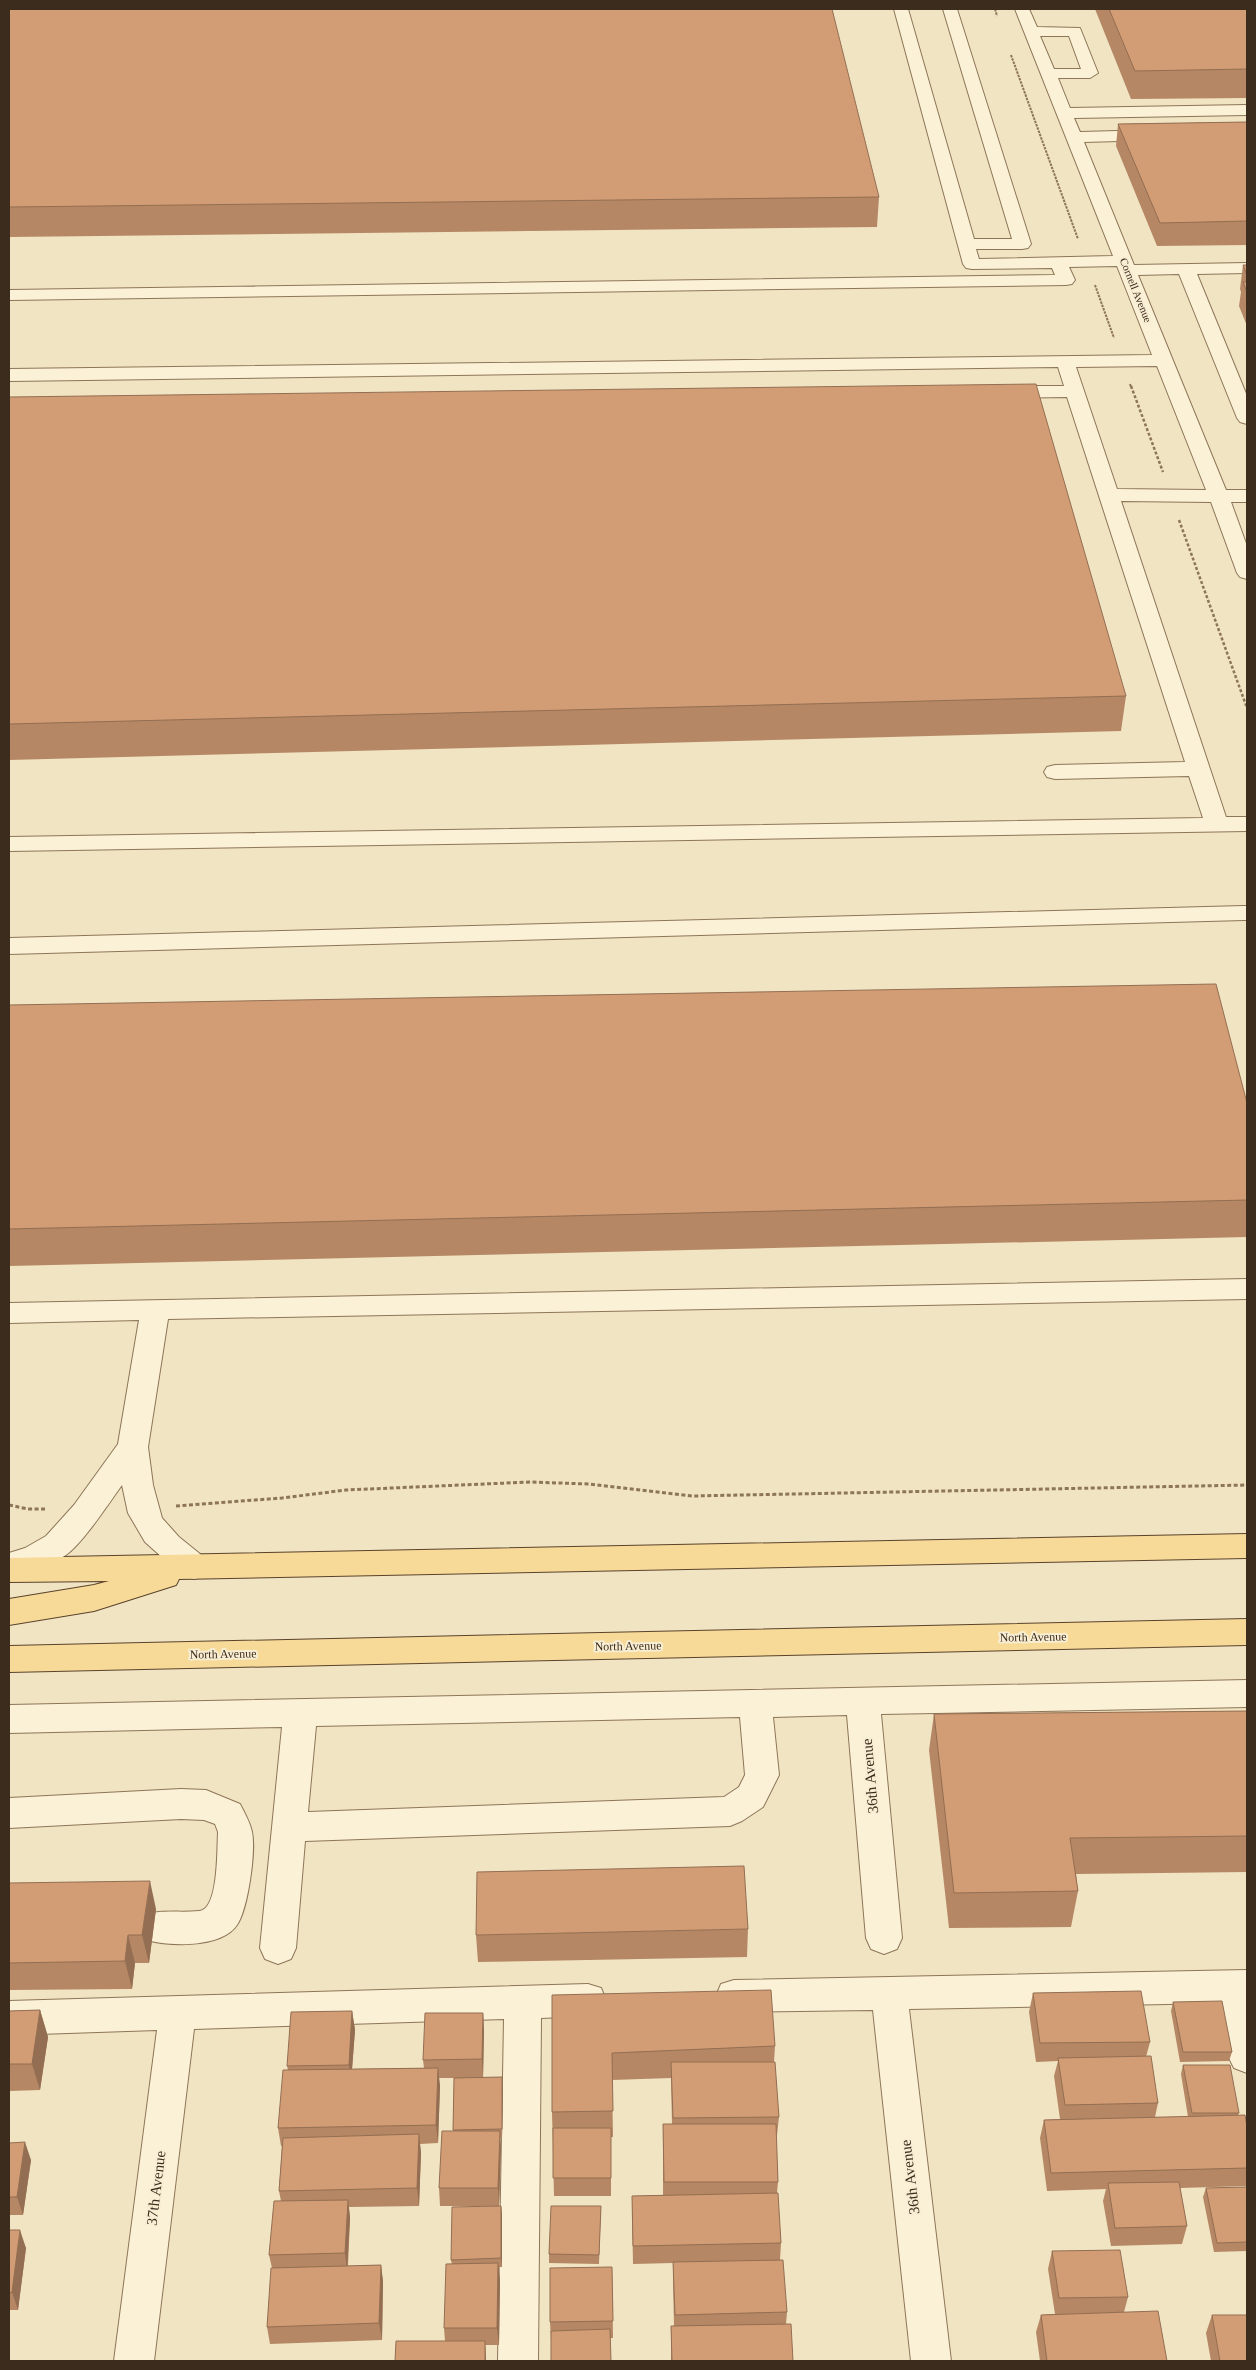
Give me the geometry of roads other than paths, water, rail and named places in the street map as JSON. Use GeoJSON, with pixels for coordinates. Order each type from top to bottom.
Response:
{"type":"FeatureCollection","features":[{"type":"Feature","properties":{"kind":"main road"},"geometry":{"type":"LineString","coordinates":[[9,1570],[1247,1546]]}},
{"type":"Feature","properties":{"kind":"main road"},"geometry":{"type":"LineString","coordinates":[[9,1612],[94,1598],[194,1567]]}},
{"type":"Feature","properties":{"kind":"main road","name":"North Avenue"},"geometry":{"type":"LineString","coordinates":[[9,1659],[1247,1632]]}},
{"type":"Feature","properties":{"kind":"street"},"geometry":{"type":"LineString","coordinates":[[901,9],[972,264],[1059,263],[1186,269],[1247,268]]}},
{"type":"Feature","properties":{"kind":"street"},"geometry":{"type":"LineString","coordinates":[[950,9],[1022,244],[967,244]]}},
{"type":"Feature","properties":{"kind":"street","name":"Cornell Avenue"},"geometry":{"type":"LineString","coordinates":[[1022,9],[1219,497],[1247,573]]}},
{"type":"Feature","properties":{"kind":"street"},"geometry":{"type":"LineString","coordinates":[[1032,32],[1075,31],[1090,73],[1048,74]]}},
{"type":"Feature","properties":{"kind":"street"},"geometry":{"type":"LineString","coordinates":[[1064,113],[1247,110]]}},
{"type":"Feature","properties":{"kind":"street"},"geometry":{"type":"LineString","coordinates":[[1074,137],[1171,135]]}},
{"type":"Feature","properties":{"kind":"street"},"geometry":{"type":"LineString","coordinates":[[9,295],[1066,280],[1059,263]]}},
{"type":"Feature","properties":{"kind":"street"},"geometry":{"type":"LineString","coordinates":[[1186,269],[1247,418]]}},
{"type":"Feature","properties":{"kind":"street"},"geometry":{"type":"LineString","coordinates":[[9,375],[1164,360]]}},
{"type":"Feature","properties":{"kind":"street"},"geometry":{"type":"LineString","coordinates":[[1065,361],[1217,825]]}},
{"type":"Feature","properties":{"kind":"street"},"geometry":{"type":"LineString","coordinates":[[985,392],[1074,391]]}},
{"type":"Feature","properties":{"kind":"street"},"geometry":{"type":"LineString","coordinates":[[1108,495],[1247,496]]}},
{"type":"Feature","properties":{"kind":"street"},"geometry":{"type":"LineString","coordinates":[[1055,772],[1198,769]]}},
{"type":"Feature","properties":{"kind":"street"},"geometry":{"type":"LineString","coordinates":[[9,844],[1247,824]]}},
{"type":"Feature","properties":{"kind":"street"},"geometry":{"type":"LineString","coordinates":[[9,946],[1246,916]]}},
{"type":"Feature","properties":{"kind":"street"},"geometry":{"type":"LineString","coordinates":[[9,1313],[1247,1289]]}},
{"type":"Feature","properties":{"kind":"street"},"geometry":{"type":"LineString","coordinates":[[155,1309],[133,1447],[135,1474],[147,1519],[163,1540],[194,1567]]}},
{"type":"Feature","properties":{"kind":"street"},"geometry":{"type":"LineString","coordinates":[[9,1565],[35,1557],[56,1545],[85,1513],[133,1447]]}},
{"type":"Feature","properties":{"kind":"street"},"geometry":{"type":"LineString","coordinates":[[9,1720],[863,1703],[1247,1693]]}},
{"type":"Feature","properties":{"kind":"street","name":"36th Avenue"},"geometry":{"type":"LineString","coordinates":[[863,1703],[884,1938]]}},
{"type":"Feature","properties":{"kind":"street"},"geometry":{"type":"LineString","coordinates":[[289,1827],[730,1811],[751,1797],[762,1775],[755,1705]]}},
{"type":"Feature","properties":{"kind":"street"},"geometry":{"type":"LineString","coordinates":[[278,1948],[300,1714]]}},
{"type":"Feature","properties":{"kind":"street"},"geometry":{"type":"LineString","coordinates":[[9,1813],[181,1804],[206,1806],[228,1814],[235,1832],[232,1886],[224,1915],[208,1928],[153,1928]]}},
{"type":"Feature","properties":{"kind":"street"},"geometry":{"type":"LineString","coordinates":[[701,1997],[1240,1986],[1247,2056]]}},
{"type":"Feature","properties":{"kind":"street","name":"36th Avenue"},"geometry":{"type":"LineString","coordinates":[[889,1992],[931,2361]]}},
{"type":"Feature","properties":{"kind":"street"},"geometry":{"type":"LineString","coordinates":[[9,2018],[622,1999]]}},
{"type":"Feature","properties":{"kind":"street"},"geometry":{"type":"LineString","coordinates":[[518,2361],[524,2001]]}},
{"type":"Feature","properties":{"kind":"street","name":"37th Avenue"},"geometry":{"type":"LineString","coordinates":[[134,2361],[177,2014]]}}]}
